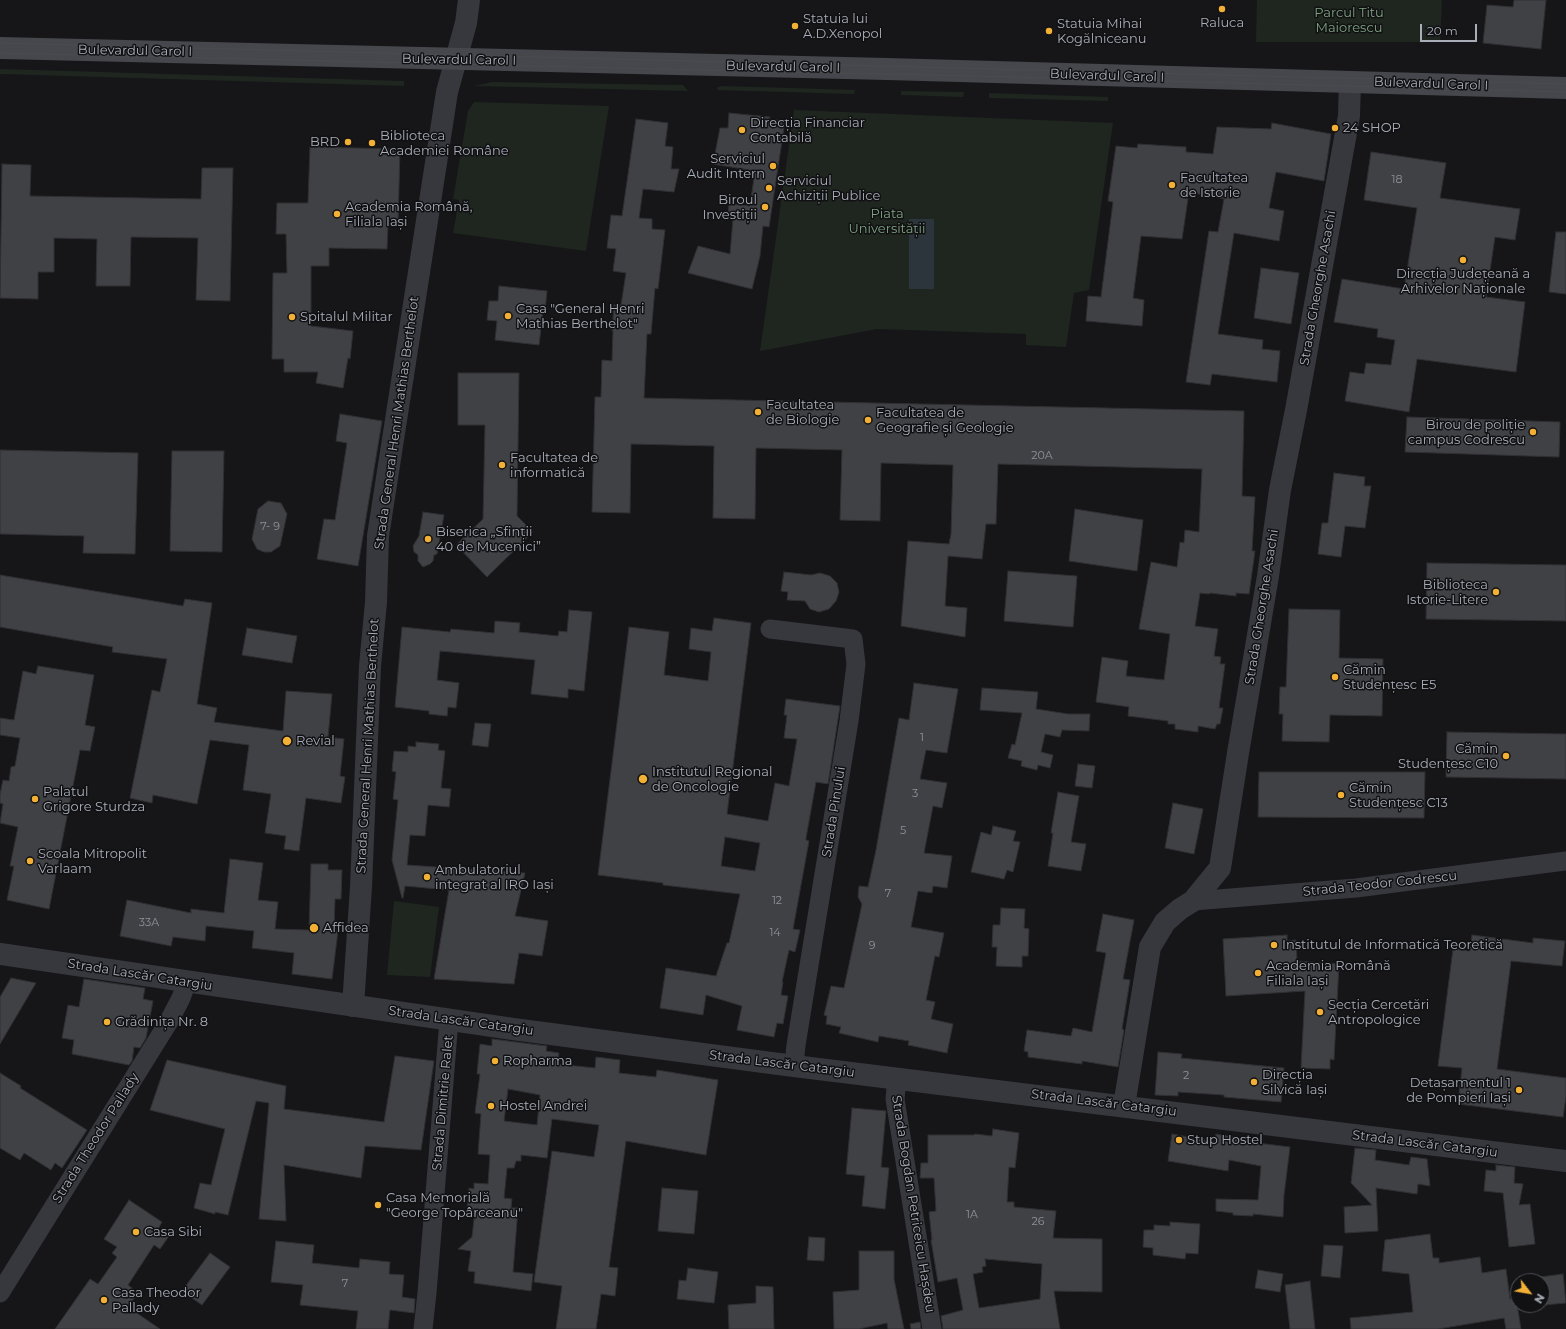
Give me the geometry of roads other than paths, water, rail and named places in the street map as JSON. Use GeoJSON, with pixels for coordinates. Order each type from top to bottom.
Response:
{"type":"FeatureCollection","features":[{"type":"Feature","properties":{"kind":"main road","name":"Bulevardul Carol I"},"geometry":{"type":"LineString","coordinates":[[0,48],[456,60],[887,69],[1566,88]]}},
{"type":"Feature","properties":{"kind":"street","name":"Strada General Henri Mathias Berthelot"},"geometry":{"type":"LineString","coordinates":[[353,1006],[361,887],[370,666],[376,602],[378,536],[447,92],[466,23],[469,0]]}},
{"type":"Feature","properties":{"kind":"street","name":"Strada Gheorghe Asachi"},"geometry":{"type":"LineString","coordinates":[[1124,1106],[1150,948],[1165,922],[1180,909],[1193,901],[1220,868],[1268,576],[1280,490],[1296,410],[1349,116],[1350,82]]}},
{"type":"Feature","properties":{"kind":"street","name":"Strada Pinului"},"geometry":{"type":"LineString","coordinates":[[770,630],[853,639],[856,664],[850,721],[796,1045],[794,1066]]}},
{"type":"Feature","properties":{"kind":"street","name":"Strada Teodor Codrescu"},"geometry":{"type":"LineString","coordinates":[[1193,901],[1356,888],[1566,861]]}},
{"type":"Feature","properties":{"kind":"street","name":"Strada Lascăr Catargiu"},"geometry":{"type":"LineString","coordinates":[[0,954],[450,1020],[794,1066],[1566,1161]]}},
{"type":"Feature","properties":{"kind":"street","name":"Strada Theodor Pallady"},"geometry":{"type":"LineString","coordinates":[[0,1293],[168,1023],[181,998],[187,982]]}},
{"type":"Feature","properties":{"kind":"street","name":"Strada Dimitrie Ralet"},"geometry":{"type":"LineString","coordinates":[[423,1329],[450,1020]]}},
{"type":"Feature","properties":{"kind":"street","name":"Strada Bogdan Petriceicu Hașdeu"},"geometry":{"type":"LineString","coordinates":[[896,1078],[895,1099],[932,1329]]}},
{"type":"Feature","properties":{"kind":"tram line"},"geometry":{"type":"LineString","coordinates":[[0,43],[1566,84]]}},
{"type":"Feature","properties":{"kind":"tram line"},"geometry":{"type":"LineString","coordinates":[[0,53],[975,76],[1566,92]]}},
{"type":"Feature","properties":{"kind":"place","name":"Raluca"},"geometry":{"type":"Point","coordinates":[1222,9]}},
{"type":"Feature","properties":{"kind":"place","name":"Statuia lui A.D.Xenopol"},"geometry":{"type":"Point","coordinates":[795,26]}},
{"type":"Feature","properties":{"kind":"place","name":"Statuia Mihai Kogălniceanu"},"geometry":{"type":"Point","coordinates":[1049,31]}},
{"type":"Feature","properties":{"kind":"place","name":"24 SHOP"},"geometry":{"type":"Point","coordinates":[1335,128]}},
{"type":"Feature","properties":{"kind":"place","name":"Direcția Financiar Contabilă"},"geometry":{"type":"Point","coordinates":[742,130]}},
{"type":"Feature","properties":{"kind":"place","name":"BRD"},"geometry":{"type":"Point","coordinates":[348,142]}},
{"type":"Feature","properties":{"kind":"place","name":"Biblioteca Academiei Române"},"geometry":{"type":"Point","coordinates":[372,143]}},
{"type":"Feature","properties":{"kind":"place","name":"Serviciul Audit Intern"},"geometry":{"type":"Point","coordinates":[773,166]}},
{"type":"Feature","properties":{"kind":"place","name":"Facultatea de Istorie"},"geometry":{"type":"Point","coordinates":[1172,185]}},
{"type":"Feature","properties":{"kind":"place","name":"Serviciul Achiziții Publice"},"geometry":{"type":"Point","coordinates":[769,188]}},
{"type":"Feature","properties":{"kind":"place","name":"Biroul Investiții"},"geometry":{"type":"Point","coordinates":[765,207]}},
{"type":"Feature","properties":{"kind":"place","name":"Academia Română, Filiala Iași"},"geometry":{"type":"Point","coordinates":[337,214]}},
{"type":"Feature","properties":{"kind":"place","name":"Direcția Județeană a Arhivelor Naționale"},"geometry":{"type":"Point","coordinates":[1463,260]}},
{"type":"Feature","properties":{"kind":"place","name":"Casa \"General Henri Mathias Berthelot\""},"geometry":{"type":"Point","coordinates":[508,316]}},
{"type":"Feature","properties":{"kind":"place","name":"Spitalul Militar"},"geometry":{"type":"Point","coordinates":[292,317]}},
{"type":"Feature","properties":{"kind":"place","name":"Facultatea de Biologie"},"geometry":{"type":"Point","coordinates":[758,412]}},
{"type":"Feature","properties":{"kind":"place","name":"Facultatea de Geografie și Geologie"},"geometry":{"type":"Point","coordinates":[868,420]}},
{"type":"Feature","properties":{"kind":"place","name":"Birou de poliție campus Codrescu"},"geometry":{"type":"Point","coordinates":[1533,432]}},
{"type":"Feature","properties":{"kind":"place","name":"Facultatea de informatică"},"geometry":{"type":"Point","coordinates":[502,465]}},
{"type":"Feature","properties":{"kind":"place","name":"Biserica „Sfinții 40 de Mucenici”"},"geometry":{"type":"Point","coordinates":[428,539]}},
{"type":"Feature","properties":{"kind":"place","name":"Biblioteca Istorie-Litere"},"geometry":{"type":"Point","coordinates":[1496,592]}},
{"type":"Feature","properties":{"kind":"place","name":"Cămin Studențesc E5"},"geometry":{"type":"Point","coordinates":[1335,677]}},
{"type":"Feature","properties":{"kind":"place","name":"Revial"},"geometry":{"type":"Point","coordinates":[287,741]}},
{"type":"Feature","properties":{"kind":"place","name":"Cămin Studențesc C10"},"geometry":{"type":"Point","coordinates":[1506,756]}},
{"type":"Feature","properties":{"kind":"place","name":"Institutul Regional de Oncologie"},"geometry":{"type":"Point","coordinates":[643,779]}},
{"type":"Feature","properties":{"kind":"place","name":"Cămin Studențesc C13"},"geometry":{"type":"Point","coordinates":[1341,795]}},
{"type":"Feature","properties":{"kind":"place","name":"Palatul Grigore Sturdza"},"geometry":{"type":"Point","coordinates":[35,799]}},
{"type":"Feature","properties":{"kind":"place","name":"Scoala Mitropolit Varlaam"},"geometry":{"type":"Point","coordinates":[30,861]}},
{"type":"Feature","properties":{"kind":"place","name":"Ambulatoriul integrat al IRO Iași"},"geometry":{"type":"Point","coordinates":[427,877]}},
{"type":"Feature","properties":{"kind":"place","name":"Affidea"},"geometry":{"type":"Point","coordinates":[314,928]}},
{"type":"Feature","properties":{"kind":"place","name":"Institutul de Informatică Teoretică"},"geometry":{"type":"Point","coordinates":[1274,945]}},
{"type":"Feature","properties":{"kind":"place","name":"Academia Română Filiala Iași"},"geometry":{"type":"Point","coordinates":[1258,973]}},
{"type":"Feature","properties":{"kind":"place","name":"Secția Cercetări Antropologice"},"geometry":{"type":"Point","coordinates":[1320,1012]}},
{"type":"Feature","properties":{"kind":"place","name":"Grădinița Nr. 8"},"geometry":{"type":"Point","coordinates":[107,1022]}},
{"type":"Feature","properties":{"kind":"place","name":"Ropharma"},"geometry":{"type":"Point","coordinates":[495,1061]}},
{"type":"Feature","properties":{"kind":"place","name":"Direcția Silvică Iași"},"geometry":{"type":"Point","coordinates":[1254,1082]}},
{"type":"Feature","properties":{"kind":"place","name":"Detașamentul 1 de Pompieri Iași"},"geometry":{"type":"Point","coordinates":[1519,1090]}},
{"type":"Feature","properties":{"kind":"place","name":"Hostel Andrei"},"geometry":{"type":"Point","coordinates":[491,1106]}},
{"type":"Feature","properties":{"kind":"place","name":"Stup Hostel"},"geometry":{"type":"Point","coordinates":[1179,1140]}},
{"type":"Feature","properties":{"kind":"place","name":"Casa Memorială \"George Topârceanu\""},"geometry":{"type":"Point","coordinates":[378,1205]}},
{"type":"Feature","properties":{"kind":"place","name":"Casa Sibi"},"geometry":{"type":"Point","coordinates":[136,1232]}},
{"type":"Feature","properties":{"kind":"place","name":"Casa Theodor Pallady"},"geometry":{"type":"Point","coordinates":[104,1300]}},
{"type":"Feature","properties":{"kind":"park label","name":"Parcul Titu Maiorescu"},"geometry":{"type":"Point","coordinates":[1349,20]}},
{"type":"Feature","properties":{"kind":"park label","name":"Piata Universității"},"geometry":{"type":"Point","coordinates":[887,222]}}]}
